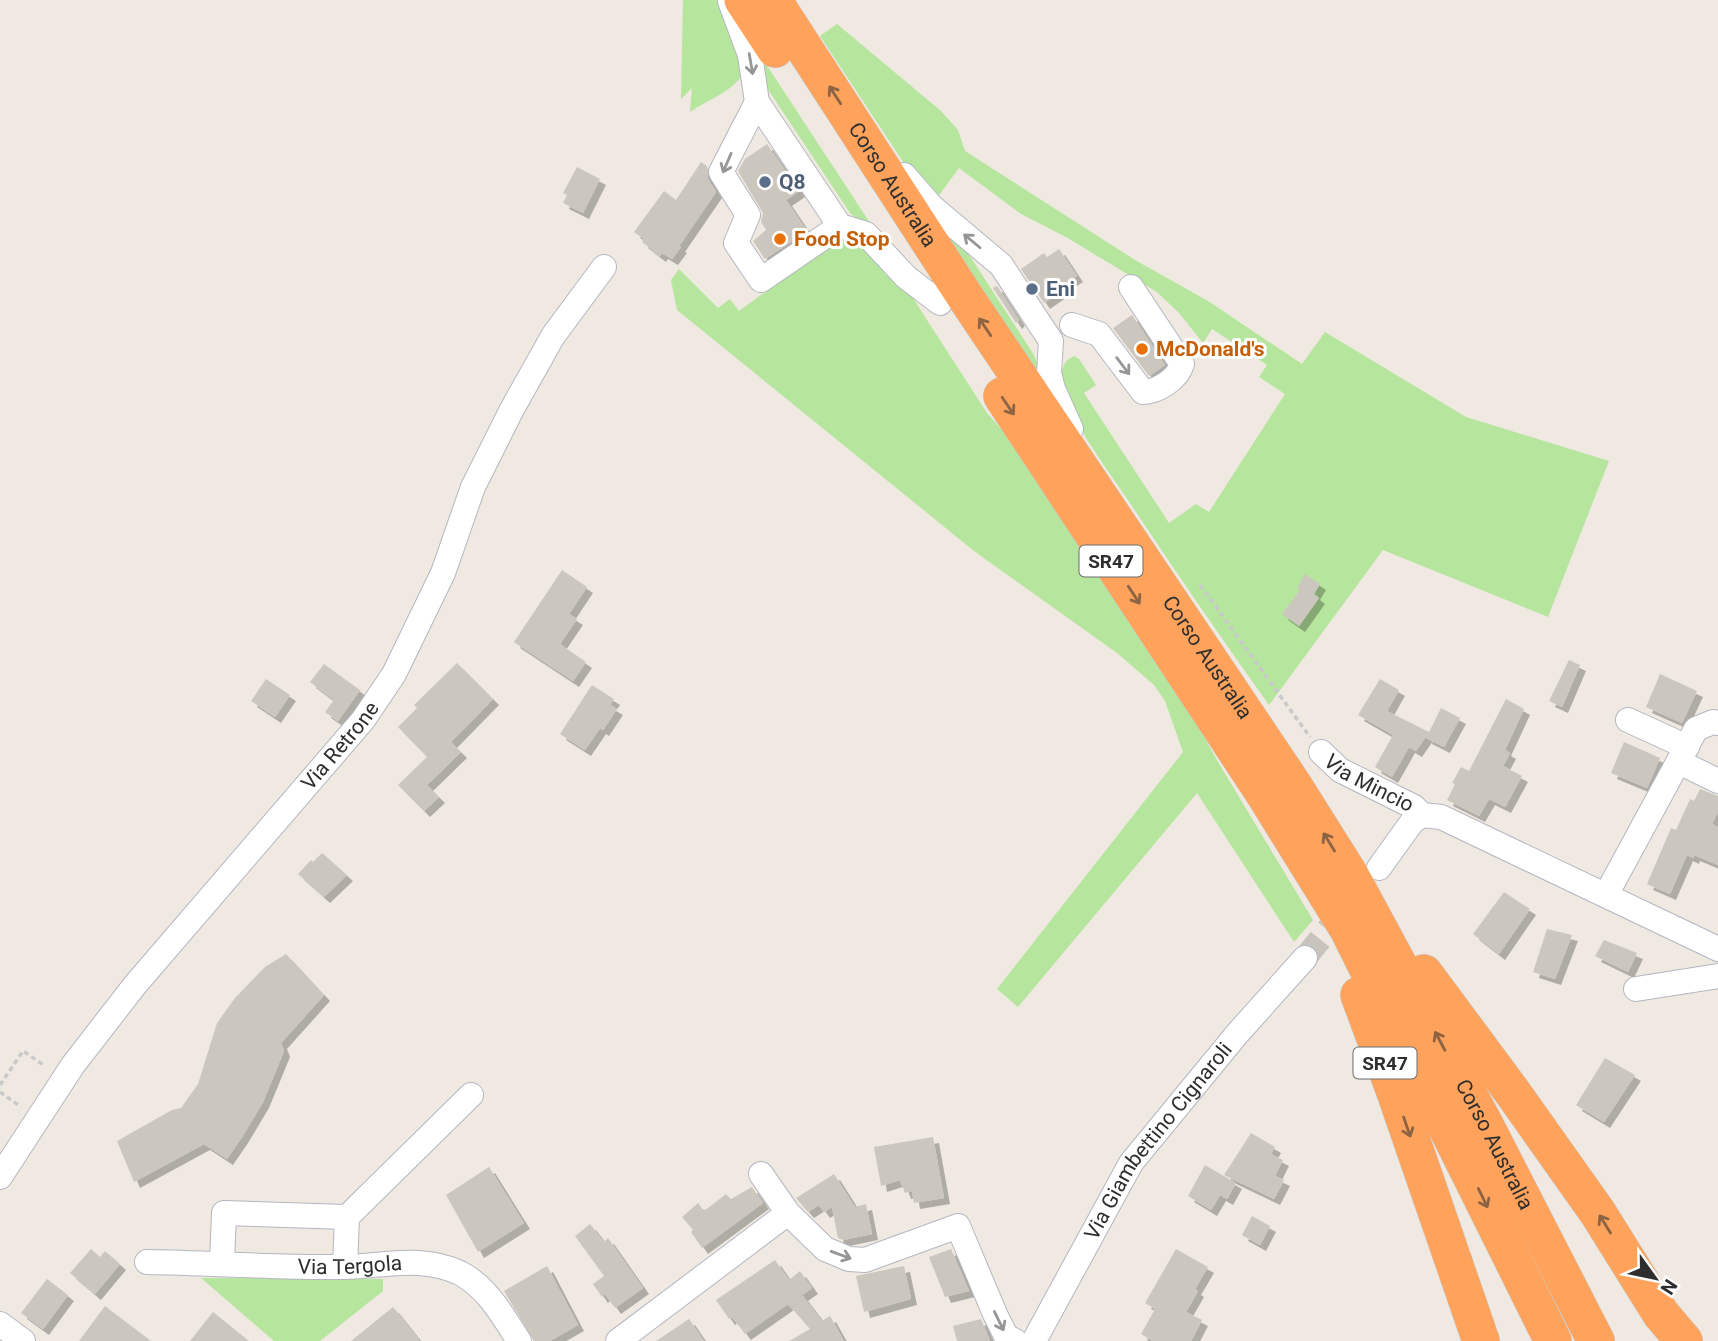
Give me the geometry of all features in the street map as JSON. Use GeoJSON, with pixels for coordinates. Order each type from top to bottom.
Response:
{"type":"FeatureCollection","features":[{"type":"Feature","properties":{"kind":"highway","name":"Corso Australia"},"geometry":{"type":"LineString","coordinates":[[743,0],[1265,795],[1348,929],[1553,1341]]}},
{"type":"Feature","properties":{"kind":"highway","name":"Corso Australia"},"geometry":{"type":"LineString","coordinates":[[773,0],[964,295],[1294,786],[1364,872],[1484,1123],[1596,1341]]}},
{"type":"Feature","properties":{"kind":"highway","name":"SR47"},"geometry":{"type":"LineString","coordinates":[[1265,795],[1307,890],[1358,993],[1394,1089],[1480,1341]]}},
{"type":"Feature","properties":{"kind":"highway","name":"SR47"},"geometry":{"type":"LineString","coordinates":[[1364,872],[1395,928],[1428,978],[1598,1213],[1661,1314],[1684,1341]]}},
{"type":"Feature","properties":{"kind":"street"},"geometry":{"type":"LineString","coordinates":[[730,0],[750,55],[757,102],[839,226],[866,234],[906,277],[940,303]]}},
{"type":"Feature","properties":{"kind":"street"},"geometry":{"type":"LineString","coordinates":[[757,102],[722,173],[748,215],[736,243],[761,280],[839,226]]}},
{"type":"Feature","properties":{"kind":"street"},"geometry":{"type":"LineString","coordinates":[[861,136],[901,171],[932,207],[1001,265],[1051,341],[1049,373],[1053,389],[1097,491]]}},
{"type":"Feature","properties":{"kind":"street","name":"Via Retrone"},"geometry":{"type":"LineString","coordinates":[[0,1177],[73,1065],[135,985],[363,720],[394,674],[443,573],[472,487],[511,411],[553,336],[604,267]]}},
{"type":"Feature","properties":{"kind":"street"},"geometry":{"type":"LineString","coordinates":[[1072,325],[1099,334],[1143,392],[1153,392],[1180,372],[1182,364],[1132,287]]}},
{"type":"Feature","properties":{"kind":"street"},"geometry":{"type":"LineString","coordinates":[[1628,720],[1718,781]]}},
{"type":"Feature","properties":{"kind":"street"},"geometry":{"type":"LineString","coordinates":[[1606,895],[1696,729],[1713,722],[1718,723]]}},
{"type":"Feature","properties":{"kind":"street","name":"Via Mincio"},"geometry":{"type":"LineString","coordinates":[[1321,752],[1340,770],[1423,814],[1441,817],[1718,949]]}},
{"type":"Feature","properties":{"kind":"street"},"geometry":{"type":"LineString","coordinates":[[1364,872],[1423,814]]}},
{"type":"Feature","properties":{"kind":"street","name":"Via Giambettino Cignaroli"},"geometry":{"type":"LineString","coordinates":[[1034,1341],[1132,1163],[1238,1032],[1305,958]]}},
{"type":"Feature","properties":{"kind":"street"},"geometry":{"type":"LineString","coordinates":[[1636,989],[1718,976]]}},
{"type":"Feature","properties":{"kind":"street"},"geometry":{"type":"LineString","coordinates":[[345,1267],[346,1217],[471,1095]]}},
{"type":"Feature","properties":{"kind":"street"},"geometry":{"type":"LineString","coordinates":[[761,1174],[789,1213],[825,1249],[849,1259],[865,1260],[958,1226],[995,1314],[1006,1336],[1015,1341]]}},
{"type":"Feature","properties":{"kind":"street"},"geometry":{"type":"LineString","coordinates":[[222,1263],[224,1213],[346,1217]]}},
{"type":"Feature","properties":{"kind":"street"},"geometry":{"type":"LineString","coordinates":[[618,1341],[646,1333],[789,1213]]}},
{"type":"Feature","properties":{"kind":"street","name":"Via Tergola"},"geometry":{"type":"LineString","coordinates":[[147,1262],[345,1267],[418,1262],[442,1265],[463,1275],[483,1291],[498,1308],[519,1341]]}},
{"type":"Feature","properties":{"kind":"street"},"geometry":{"type":"LineString","coordinates":[[0,1325],[23,1341]]}},
{"type":"Feature","properties":{"kind":"path","name":"Via Mincio"},"geometry":{"type":"LineString","coordinates":[[1200,585],[1321,752]]}},
{"type":"Feature","properties":{"kind":"path"},"geometry":{"type":"LineString","coordinates":[[0,1085],[23,1051],[45,1066]]}},
{"type":"Feature","properties":{"kind":"path"},"geometry":{"type":"LineString","coordinates":[[0,1092],[30,1113]]}},
{"type":"Feature","properties":{"kind":"green space"},"geometry":{"type":"Polygon","coordinates":[[[683,0],[716,0],[741,46],[745,71],[727,90],[690,112],[692,88],[681,99],[683,0]]]}},
{"type":"Feature","properties":{"kind":"green space"},"geometry":{"type":"Polygon","coordinates":[[[837,24],[941,111],[958,130],[965,151],[1135,260],[1208,301],[1302,364],[1325,332],[1466,417],[1609,461],[1548,617],[1383,550],[1269,705],[1090,443],[1064,396],[1058,379],[1066,361],[1074,356],[1079,359],[1096,385],[1084,393],[1169,523],[1196,504],[1209,512],[1285,394],[1259,377],[1267,365],[1212,329],[1203,343],[1179,313],[1157,292],[1066,237],[1021,214],[959,168],[934,202],[917,183],[820,36],[837,24]]]}},
{"type":"Feature","properties":{"kind":"green space"},"geometry":{"type":"Polygon","coordinates":[[[760,55],[874,229],[850,213],[767,88],[760,55]]]}},
{"type":"Feature","properties":{"kind":"green space"},"geometry":{"type":"Polygon","coordinates":[[[950,233],[966,250],[1034,355],[1041,374],[1036,377],[940,234],[950,233]]]}},
{"type":"Feature","properties":{"kind":"green space"},"geometry":{"type":"Polygon","coordinates":[[[852,239],[898,275],[987,413],[1009,438],[1160,658],[1218,762],[1313,920],[1294,942],[1197,793],[1018,1007],[997,989],[1183,752],[1165,701],[1154,685],[1117,653],[974,551],[677,310],[671,280],[679,269],[718,308],[730,299],[739,311],[834,240],[852,239]]]}},
{"type":"Feature","properties":{"kind":"green space"},"geometry":{"type":"Polygon","coordinates":[[[201,1278],[383,1279],[383,1291],[320,1341],[274,1341],[201,1278]]]}},
{"type":"Feature","properties":{"kind":"building"},"geometry":{"type":"Polygon","coordinates":[[[767,144],[799,191],[786,200],[807,231],[765,259],[753,241],[766,230],[761,222],[763,213],[738,171],[745,159],[767,144]]]}},
{"type":"Feature","properties":{"kind":"building"},"geometry":{"type":"Polygon","coordinates":[[[701,162],[707,166],[708,179],[716,192],[672,259],[662,253],[660,256],[634,232],[664,191],[676,200],[701,162]]]}},
{"type":"Feature","properties":{"kind":"building"},"geometry":{"type":"Polygon","coordinates":[[[577,167],[600,179],[583,213],[563,203],[567,195],[563,193],[577,167]]]}},
{"type":"Feature","properties":{"kind":"building"},"geometry":{"type":"Polygon","coordinates":[[[1059,249],[1077,276],[1065,284],[1067,287],[1044,303],[1021,269],[1044,253],[1047,257],[1059,249]]]}},
{"type":"Feature","properties":{"kind":"building"},"geometry":{"type":"Polygon","coordinates":[[[997,286],[1019,320],[1016,323],[993,288],[997,286]]]}},
{"type":"Feature","properties":{"kind":"building","name":"McDonald's"},"geometry":{"type":"Polygon","coordinates":[[[1132,315],[1165,365],[1149,376],[1113,328],[1132,315]]]}},
{"type":"Feature","properties":{"kind":"building"},"geometry":{"type":"Polygon","coordinates":[[[562,570],[587,587],[569,614],[577,619],[560,644],[586,662],[573,681],[514,642],[562,570]]]}},
{"type":"Feature","properties":{"kind":"building"},"geometry":{"type":"Polygon","coordinates":[[[1305,574],[1320,584],[1314,594],[1319,598],[1299,626],[1282,614],[1300,590],[1297,588],[1305,574]]]}},
{"type":"Feature","properties":{"kind":"building"},"geometry":{"type":"Polygon","coordinates":[[[1569,660],[1580,665],[1562,707],[1549,701],[1569,660]]]}},
{"type":"Feature","properties":{"kind":"building"},"geometry":{"type":"Polygon","coordinates":[[[457,663],[493,699],[451,742],[461,752],[427,785],[439,797],[424,811],[398,785],[427,757],[398,727],[417,708],[414,705],[457,663]]]}},
{"type":"Feature","properties":{"kind":"building"},"geometry":{"type":"Polygon","coordinates":[[[324,664],[360,690],[338,721],[325,712],[334,700],[310,682],[324,664]]]}},
{"type":"Feature","properties":{"kind":"building"},"geometry":{"type":"Polygon","coordinates":[[[1660,674],[1697,691],[1682,723],[1646,707],[1660,674]]]}},
{"type":"Feature","properties":{"kind":"building"},"geometry":{"type":"Polygon","coordinates":[[[266,679],[290,695],[275,717],[251,701],[266,679]]]}},
{"type":"Feature","properties":{"kind":"building"},"geometry":{"type":"Polygon","coordinates":[[[1380,679],[1399,690],[1387,711],[1429,732],[1441,708],[1460,718],[1444,747],[1426,738],[1427,735],[1416,751],[1409,747],[1392,777],[1375,767],[1393,735],[1358,715],[1380,679]]]}},
{"type":"Feature","properties":{"kind":"building"},"geometry":{"type":"Polygon","coordinates":[[[592,685],[614,699],[610,705],[617,709],[585,750],[560,734],[592,685]]]}},
{"type":"Feature","properties":{"kind":"building"},"geometry":{"type":"Polygon","coordinates":[[[1506,699],[1524,709],[1505,750],[1510,753],[1503,766],[1522,776],[1505,807],[1489,799],[1479,816],[1447,800],[1461,767],[1469,771],[1506,699]]]}},
{"type":"Feature","properties":{"kind":"building"},"geometry":{"type":"Polygon","coordinates":[[[1624,742],[1660,758],[1647,788],[1611,773],[1624,742]]]}},
{"type":"Feature","properties":{"kind":"building"},"geometry":{"type":"Polygon","coordinates":[[[1700,789],[1718,796],[1718,812],[1712,824],[1718,827],[1718,865],[1694,855],[1693,858],[1687,855],[1670,894],[1647,884],[1671,828],[1676,830],[1690,799],[1694,801],[1700,789]]]}},
{"type":"Feature","properties":{"kind":"building"},"geometry":{"type":"Polygon","coordinates":[[[322,853],[347,875],[324,897],[298,874],[322,853]]]}},
{"type":"Feature","properties":{"kind":"building"},"geometry":{"type":"Polygon","coordinates":[[[1504,892],[1530,909],[1499,954],[1473,934],[1504,892]]]}},
{"type":"Feature","properties":{"kind":"building"},"geometry":{"type":"Polygon","coordinates":[[[1547,929],[1572,935],[1555,979],[1533,972],[1547,929]]]}},
{"type":"Feature","properties":{"kind":"building"},"geometry":{"type":"Polygon","coordinates":[[[1604,940],[1637,953],[1628,972],[1595,956],[1604,940]]]}},
{"type":"Feature","properties":{"kind":"building"},"geometry":{"type":"Polygon","coordinates":[[[286,954],[324,995],[281,1043],[284,1051],[263,1102],[242,1137],[227,1159],[204,1144],[134,1182],[117,1141],[172,1110],[181,1108],[198,1084],[217,1023],[235,998],[265,967],[286,954]]]}},
{"type":"Feature","properties":{"kind":"building"},"geometry":{"type":"Polygon","coordinates":[[[1605,1058],[1635,1075],[1604,1122],[1576,1105],[1605,1058]]]}},
{"type":"Feature","properties":{"kind":"building"},"geometry":{"type":"Polygon","coordinates":[[[1251,1133],[1275,1147],[1271,1154],[1283,1160],[1275,1176],[1284,1180],[1274,1199],[1224,1175],[1251,1133]]]}},
{"type":"Feature","properties":{"kind":"building"},"geometry":{"type":"Polygon","coordinates":[[[933,1137],[944,1198],[914,1203],[912,1191],[905,1193],[900,1180],[881,1186],[874,1147],[933,1137]]]}},
{"type":"Feature","properties":{"kind":"building"},"geometry":{"type":"Polygon","coordinates":[[[1205,1165],[1236,1183],[1227,1199],[1220,1195],[1211,1210],[1188,1196],[1205,1165]]]}},
{"type":"Feature","properties":{"kind":"building"},"geometry":{"type":"Polygon","coordinates":[[[489,1167],[524,1223],[478,1252],[446,1195],[489,1167]]]}},
{"type":"Feature","properties":{"kind":"building"},"geometry":{"type":"Polygon","coordinates":[[[834,1174],[855,1207],[866,1204],[872,1234],[843,1240],[838,1238],[832,1207],[824,1212],[819,1205],[808,1212],[796,1198],[834,1174]]]}},
{"type":"Feature","properties":{"kind":"building"},"geometry":{"type":"Polygon","coordinates":[[[752,1187],[763,1203],[702,1248],[691,1232],[693,1230],[682,1217],[698,1203],[704,1211],[726,1194],[731,1199],[752,1187]]]}},
{"type":"Feature","properties":{"kind":"building"},"geometry":{"type":"Polygon","coordinates":[[[1252,1216],[1270,1226],[1260,1245],[1242,1235],[1252,1216]]]}},
{"type":"Feature","properties":{"kind":"building"},"geometry":{"type":"Polygon","coordinates":[[[590,1224],[604,1242],[608,1238],[643,1288],[615,1308],[605,1294],[602,1297],[593,1284],[604,1276],[575,1236],[590,1224]]]}},
{"type":"Feature","properties":{"kind":"building"},"geometry":{"type":"Polygon","coordinates":[[[91,1249],[100,1257],[105,1251],[120,1264],[95,1294],[70,1273],[91,1249]]]}},
{"type":"Feature","properties":{"kind":"building"},"geometry":{"type":"Polygon","coordinates":[[[951,1249],[969,1291],[945,1297],[929,1257],[951,1249]]]}},
{"type":"Feature","properties":{"kind":"building"},"geometry":{"type":"Polygon","coordinates":[[[1176,1249],[1208,1267],[1186,1312],[1202,1320],[1191,1341],[1153,1341],[1141,1334],[1155,1309],[1145,1303],[1176,1249]]]}},
{"type":"Feature","properties":{"kind":"building"},"geometry":{"type":"Polygon","coordinates":[[[775,1260],[789,1280],[800,1271],[812,1288],[802,1295],[822,1321],[830,1316],[844,1341],[789,1341],[810,1329],[788,1304],[745,1334],[732,1317],[729,1319],[716,1300],[775,1260]]]}},
{"type":"Feature","properties":{"kind":"building"},"geometry":{"type":"Polygon","coordinates":[[[547,1266],[578,1325],[550,1341],[534,1341],[504,1291],[547,1266]]]}},
{"type":"Feature","properties":{"kind":"building"},"geometry":{"type":"Polygon","coordinates":[[[904,1266],[911,1299],[864,1312],[856,1276],[904,1266]]]}},
{"type":"Feature","properties":{"kind":"building"},"geometry":{"type":"Polygon","coordinates":[[[47,1279],[68,1295],[43,1329],[21,1313],[47,1279]]]}},
{"type":"Feature","properties":{"kind":"building"},"geometry":{"type":"Polygon","coordinates":[[[105,1306],[151,1341],[79,1341],[105,1306]]]}},
{"type":"Feature","properties":{"kind":"building"},"geometry":{"type":"Polygon","coordinates":[[[393,1307],[420,1341],[351,1341],[393,1307]]]}},
{"type":"Feature","properties":{"kind":"building"},"geometry":{"type":"Polygon","coordinates":[[[213,1312],[249,1341],[190,1341],[213,1312]]]}},
{"type":"Feature","properties":{"kind":"building"},"geometry":{"type":"Polygon","coordinates":[[[689,1319],[704,1341],[656,1341],[689,1319]]]}},
{"type":"Feature","properties":{"kind":"building"},"geometry":{"type":"Polygon","coordinates":[[[981,1319],[990,1341],[957,1341],[953,1326],[981,1319]]]}},
{"type":"Feature","properties":{"kind":"tunnel"},"geometry":{"type":"LineString","coordinates":[[1305,958],[1347,906]]}},
{"type":"Feature","properties":{"kind":"place","name":"Q8"},"geometry":{"type":"Point","coordinates":[765,182]}},
{"type":"Feature","properties":{"kind":"place","name":"Food Stop"},"geometry":{"type":"Point","coordinates":[780,239]}},
{"type":"Feature","properties":{"kind":"place","name":"Eni"},"geometry":{"type":"Point","coordinates":[1032,289]}},
{"type":"Feature","properties":{"kind":"place","name":"McDonald's"},"geometry":{"type":"Point","coordinates":[1142,349]}}]}
